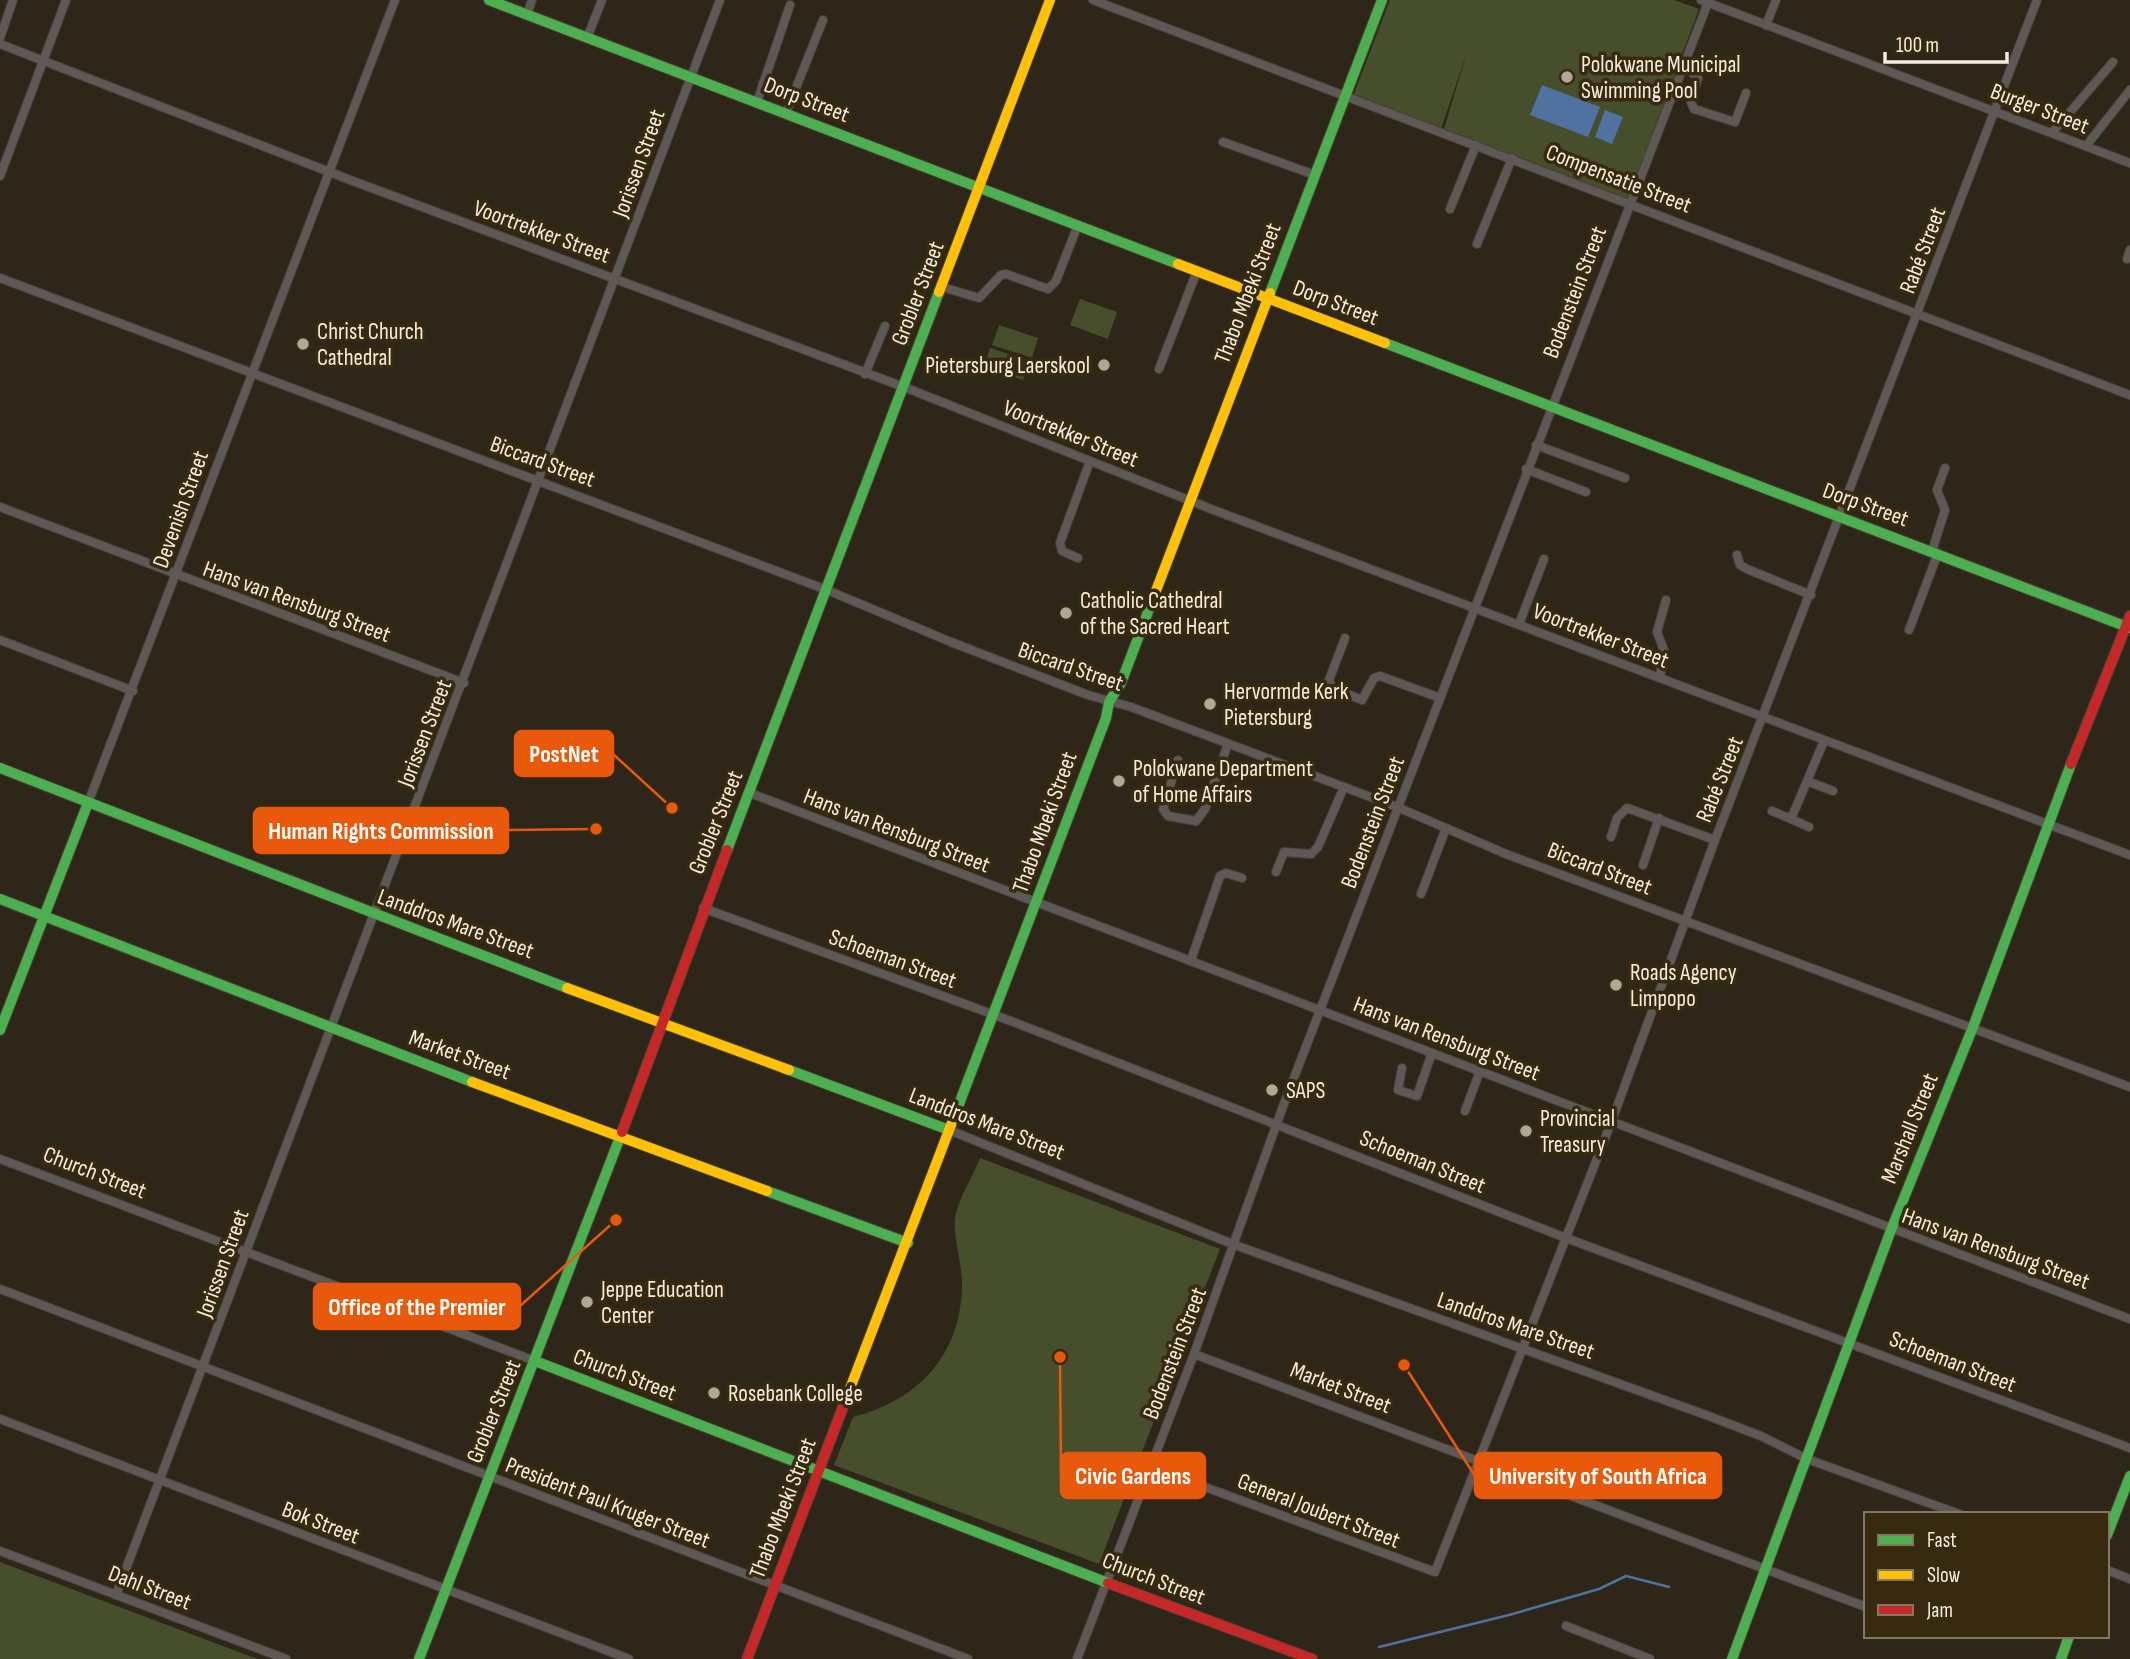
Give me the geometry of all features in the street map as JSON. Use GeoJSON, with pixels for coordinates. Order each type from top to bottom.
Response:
{"type":"FeatureCollection","features":[{"type":"Feature","properties":{"kind":"main road","name":"Dorp Street"},"geometry":{"type":"LineString","coordinates":[[489,0],[1551,408],[2129,623]]}},
{"type":"Feature","properties":{"kind":"main road","name":"Grobler Street"},"geometry":{"type":"LineString","coordinates":[[419,1659],[535,1362],[703,908],[750,793],[1050,0]]}},
{"type":"Feature","properties":{"kind":"main road","name":"Thabo Mbeki Street"},"geometry":{"type":"LineString","coordinates":[[747,1659],[908,1243],[1106,718],[1109,702],[1121,683],[1188,500],[1382,0]]}},
{"type":"Feature","properties":{"kind":"main road","name":"Marshall Street"},"geometry":{"type":"LineString","coordinates":[[1732,1659],[1891,1230],[1973,1027],[2048,823],[2129,623]]}},
{"type":"Feature","properties":{"kind":"main road","name":"Landdros Mare Street"},"geometry":{"type":"LineString","coordinates":[[0,768],[374,915],[949,1130]]}},
{"type":"Feature","properties":{"kind":"main road","name":"Devenish Street"},"geometry":{"type":"LineString","coordinates":[[0,1030],[88,803]]}},
{"type":"Feature","properties":{"kind":"main road","name":"Market Street"},"geometry":{"type":"LineString","coordinates":[[0,900],[331,1029],[908,1243]]}},
{"type":"Feature","properties":{"kind":"main road","name":"Church Street"},"geometry":{"type":"LineString","coordinates":[[535,1362],[1105,1583],[1312,1659]]}},
{"type":"Feature","properties":{"kind":"main road"},"geometry":{"type":"LineString","coordinates":[[2109,1530],[2130,1475]]}},
{"type":"Feature","properties":{"kind":"main road"},"geometry":{"type":"LineString","coordinates":[[2061,1659],[2068,1638]]}},
{"type":"Feature","properties":{"kind":"street"},"geometry":{"type":"LineString","coordinates":[[0,38],[13,0]]}},
{"type":"Feature","properties":{"kind":"street"},"geometry":{"type":"LineString","coordinates":[[0,176],[66,0]]}},
{"type":"Feature","properties":{"kind":"street","name":"Devenish Street"},"geometry":{"type":"LineString","coordinates":[[88,803],[177,577],[395,0]]}},
{"type":"Feature","properties":{"kind":"street"},"geometry":{"type":"LineString","coordinates":[[527,15],[532,0]]}},
{"type":"Feature","properties":{"kind":"street"},"geometry":{"type":"LineString","coordinates":[[587,38],[602,0]]}},
{"type":"Feature","properties":{"kind":"street","name":"Jorissen Street"},"geometry":{"type":"LineString","coordinates":[[116,1595],[464,683],[536,479],[720,0]]}},
{"type":"Feature","properties":{"kind":"street","name":"Compensatie Street"},"geometry":{"type":"LineString","coordinates":[[1093,0],[1346,94],[2130,395]]}},
{"type":"Feature","properties":{"kind":"street"},"geometry":{"type":"LineString","coordinates":[[1766,25],[1776,0]]}},
{"type":"Feature","properties":{"kind":"street","name":"Rabé Street"},"geometry":{"type":"LineString","coordinates":[[1435,1572],[1476,1461],[1611,1123],[1715,840],[2038,0]]}},
{"type":"Feature","properties":{"kind":"street","name":"Burger Street"},"geometry":{"type":"LineString","coordinates":[[1706,1],[2130,163]]}},
{"type":"Feature","properties":{"kind":"street","name":"Bodenstein Street"},"geometry":{"type":"LineString","coordinates":[[1076,1659],[1194,1354],[1277,1123],[1397,807],[1476,607],[1628,202],[1684,65],[1706,1]]}},
{"type":"Feature","properties":{"kind":"street"},"geometry":{"type":"LineString","coordinates":[[757,102],[790,5]]}},
{"type":"Feature","properties":{"kind":"street"},"geometry":{"type":"LineString","coordinates":[[786,113],[823,20]]}},
{"type":"Feature","properties":{"kind":"street","name":"Voortrekker Street"},"geometry":{"type":"LineString","coordinates":[[0,44],[331,172],[904,387],[1188,500],[2130,855]]}},
{"type":"Feature","properties":{"kind":"street"},"geometry":{"type":"LineString","coordinates":[[2052,134],[2113,62]]}},
{"type":"Feature","properties":{"kind":"street"},"geometry":{"type":"LineString","coordinates":[[1684,65],[1698,78],[1691,102],[1694,108],[1735,122],[1746,93]]}},
{"type":"Feature","properties":{"kind":"street"},"geometry":{"type":"LineString","coordinates":[[763,83],[794,95]]}},
{"type":"Feature","properties":{"kind":"street"},"geometry":{"type":"LineString","coordinates":[[2086,146],[2130,90]]}},
{"type":"Feature","properties":{"kind":"street"},"geometry":{"type":"LineString","coordinates":[[1223,142],[1315,174]]}},
{"type":"Feature","properties":{"kind":"street"},"geometry":{"type":"LineString","coordinates":[[1450,209],[1476,145]]}},
{"type":"Feature","properties":{"kind":"street"},"geometry":{"type":"LineString","coordinates":[[1478,244],[1512,158]]}},
{"type":"Feature","properties":{"kind":"street"},"geometry":{"type":"LineString","coordinates":[[942,287],[979,298],[1001,275],[1006,274],[1048,289],[1056,281],[1078,225]]}},
{"type":"Feature","properties":{"kind":"street"},"geometry":{"type":"LineString","coordinates":[[1159,369],[1197,271]]}},
{"type":"Feature","properties":{"kind":"street","name":"Biccard Street"},"geometry":{"type":"LineString","coordinates":[[0,278],[827,590],[951,642],[1397,807],[1686,921],[2130,1087]]}},
{"type":"Feature","properties":{"kind":"street"},"geometry":{"type":"LineString","coordinates":[[865,374],[885,326]]}},
{"type":"Feature","properties":{"kind":"street"},"geometry":{"type":"LineString","coordinates":[[1536,445],[1625,478]]}},
{"type":"Feature","properties":{"kind":"street"},"geometry":{"type":"LineString","coordinates":[[1078,558],[1062,551],[1060,543],[1090,461]]}},
{"type":"Feature","properties":{"kind":"street"},"geometry":{"type":"LineString","coordinates":[[1909,630],[1935,552],[1945,510],[1937,490],[1945,468]]}},
{"type":"Feature","properties":{"kind":"street"},"geometry":{"type":"LineString","coordinates":[[1527,470],[1586,492]]}},
{"type":"Feature","properties":{"kind":"street","name":"Hans van Rensburg Street"},"geometry":{"type":"LineString","coordinates":[[0,507],[177,577],[464,683]]}},
{"type":"Feature","properties":{"kind":"street"},"geometry":{"type":"LineString","coordinates":[[1737,555],[1740,565],[1746,569],[1811,595]]}},
{"type":"Feature","properties":{"kind":"street"},"geometry":{"type":"LineString","coordinates":[[1519,624],[1544,559]]}},
{"type":"Feature","properties":{"kind":"street"},"geometry":{"type":"LineString","coordinates":[[1660,678],[1664,650],[1657,632],[1666,600]]}},
{"type":"Feature","properties":{"kind":"street"},"geometry":{"type":"LineString","coordinates":[[1345,638],[1329,680],[1332,688],[1362,700],[1374,678],[1380,676],[1440,698]]}},
{"type":"Feature","properties":{"kind":"street"},"geometry":{"type":"LineString","coordinates":[[0,640],[133,691]]}},
{"type":"Feature","properties":{"kind":"street"},"geometry":{"type":"LineString","coordinates":[[1791,819],[1824,741]]}},
{"type":"Feature","properties":{"kind":"street"},"geometry":{"type":"LineString","coordinates":[[1178,760],[1163,809],[1168,816],[1196,821],[1205,809],[1228,744]]}},
{"type":"Feature","properties":{"kind":"street"},"geometry":{"type":"LineString","coordinates":[[1807,780],[1833,791]]}},
{"type":"Feature","properties":{"kind":"street"},"geometry":{"type":"LineString","coordinates":[[1276,872],[1284,852],[1311,854],[1318,847],[1344,787]]}},
{"type":"Feature","properties":{"kind":"street","name":"Hans van Rensburg Street"},"geometry":{"type":"LineString","coordinates":[[750,793],[2130,1319]]}},
{"type":"Feature","properties":{"kind":"street"},"geometry":{"type":"LineString","coordinates":[[1611,837],[1617,818],[1627,808],[1715,840]]}},
{"type":"Feature","properties":{"kind":"street"},"geometry":{"type":"LineString","coordinates":[[1772,811],[1809,827]]}},
{"type":"Feature","properties":{"kind":"street"},"geometry":{"type":"LineString","coordinates":[[1643,865],[1659,818]]}},
{"type":"Feature","properties":{"kind":"street"},"geometry":{"type":"LineString","coordinates":[[1421,894],[1446,828]]}},
{"type":"Feature","properties":{"kind":"street"},"geometry":{"type":"LineString","coordinates":[[1191,960],[1220,876],[1224,873],[1242,878]]}},
{"type":"Feature","properties":{"kind":"street","name":"Schoeman Street"},"geometry":{"type":"LineString","coordinates":[[703,908],[1277,1123],[1566,1238],[2130,1448]]}},
{"type":"Feature","properties":{"kind":"street"},"geometry":{"type":"LineString","coordinates":[[1402,1068],[1398,1090],[1417,1097],[1433,1053]]}},
{"type":"Feature","properties":{"kind":"street"},"geometry":{"type":"LineString","coordinates":[[1465,1111],[1480,1071]]}},
{"type":"Feature","properties":{"kind":"street","name":"Landdros Mare Street"},"geometry":{"type":"LineString","coordinates":[[949,1130],[1235,1245],[1761,1436],[1807,1459],[1953,1512]]}},
{"type":"Feature","properties":{"kind":"street","name":"Church Street"},"geometry":{"type":"LineString","coordinates":[[0,1159],[535,1362]]}},
{"type":"Feature","properties":{"kind":"street","name":"President Paul Kruger Street"},"geometry":{"type":"LineString","coordinates":[[0,1289],[968,1659]]}},
{"type":"Feature","properties":{"kind":"street","name":"Market Street"},"geometry":{"type":"LineString","coordinates":[[1194,1354],[1864,1606]]}},
{"type":"Feature","properties":{"kind":"street","name":"Bok Street"},"geometry":{"type":"LineString","coordinates":[[0,1419],[629,1659]]}},
{"type":"Feature","properties":{"kind":"street","name":"General Joubert Street"},"geometry":{"type":"LineString","coordinates":[[1151,1467],[1435,1572]]}},
{"type":"Feature","properties":{"kind":"street","name":"Dahl Street"},"geometry":{"type":"LineString","coordinates":[[0,1550],[286,1659]]}},
{"type":"Feature","properties":{"kind":"street"},"geometry":{"type":"LineString","coordinates":[[2109,1571],[2130,1579]]}},
{"type":"Feature","properties":{"kind":"street"},"geometry":{"type":"LineString","coordinates":[[1566,1626],[1650,1659]]}},
{"type":"Feature","properties":{"kind":"green space","name":"Polokwane Municipal Swimming Pool"},"geometry":{"type":"Polygon","coordinates":[[[1390,0],[1674,0],[1699,9],[1628,199],[1444,129],[1467,52],[1441,129],[1353,96],[1390,0]]]}},
{"type":"Feature","properties":{"kind":"green space"},"geometry":{"type":"Polygon","coordinates":[[[1080,299],[1117,312],[1108,339],[1070,325],[1080,299]]]}},
{"type":"Feature","properties":{"kind":"green space"},"geometry":{"type":"Polygon","coordinates":[[[999,325],[1038,338],[1032,358],[992,345],[999,325]]]}},
{"type":"Feature","properties":{"kind":"green space"},"geometry":{"type":"Polygon","coordinates":[[[990,348],[1030,361],[1023,380],[984,367],[990,348]]]}},
{"type":"Feature","properties":{"kind":"green space"},"geometry":{"type":"Polygon","coordinates":[[[980,1158],[1220,1249],[1099,1564],[834,1465],[853,1417],[898,1399],[917,1386],[933,1370],[945,1352],[960,1308],[962,1283],[955,1229],[956,1213],[980,1158]]]}},
{"type":"Feature","properties":{"kind":"green space"},"geometry":{"type":"Polygon","coordinates":[[[0,1562],[257,1659],[0,1659],[0,1562]]]}},
{"type":"Feature","properties":{"kind":"water"},"geometry":{"type":"Polygon","coordinates":[[[1542,85],[1600,107],[1588,137],[1530,115],[1542,85]]]}},
{"type":"Feature","properties":{"kind":"water"},"geometry":{"type":"Polygon","coordinates":[[[1605,110],[1623,117],[1612,144],[1595,137],[1605,110]]]}},
{"type":"Feature","properties":{"kind":"waterway"},"geometry":{"type":"LineString","coordinates":[[1379,1647],[1509,1615],[1599,1589],[1626,1576],[1669,1587]]}},
{"type":"Feature","properties":{"kind":"traffic: fast"},"geometry":{"type":"LineString","coordinates":[[489,0],[1178,264]]}},
{"type":"Feature","properties":{"kind":"traffic: fast"},"geometry":{"type":"LineString","coordinates":[[1270,293],[1382,0]]}},
{"type":"Feature","properties":{"kind":"traffic: fast"},"geometry":{"type":"LineString","coordinates":[[727,850],[939,292]]}},
{"type":"Feature","properties":{"kind":"traffic: fast"},"geometry":{"type":"LineString","coordinates":[[1385,343],[2130,628]]}},
{"type":"Feature","properties":{"kind":"traffic: fast"},"geometry":{"type":"LineString","coordinates":[[951,1125],[1106,718],[1109,702],[1121,683],[1154,596]]}},
{"type":"Feature","properties":{"kind":"traffic: fast"},"geometry":{"type":"LineString","coordinates":[[1732,1659],[1891,1230],[1973,1027],[2071,764]]}},
{"type":"Feature","properties":{"kind":"traffic: fast"},"geometry":{"type":"LineString","coordinates":[[0,768],[567,988]]}},
{"type":"Feature","properties":{"kind":"traffic: fast"},"geometry":{"type":"LineString","coordinates":[[0,1030],[88,803]]}},
{"type":"Feature","properties":{"kind":"traffic: fast"},"geometry":{"type":"LineString","coordinates":[[0,899],[472,1082]]}},
{"type":"Feature","properties":{"kind":"traffic: fast"},"geometry":{"type":"LineString","coordinates":[[789,1070],[949,1130]]}},
{"type":"Feature","properties":{"kind":"traffic: fast"},"geometry":{"type":"LineString","coordinates":[[419,1659],[622,1132]]}},
{"type":"Feature","properties":{"kind":"traffic: fast"},"geometry":{"type":"LineString","coordinates":[[767,1191],[908,1243]]}},
{"type":"Feature","properties":{"kind":"traffic: fast"},"geometry":{"type":"LineString","coordinates":[[535,1361],[1108,1583]]}},
{"type":"Feature","properties":{"kind":"traffic: fast"},"geometry":{"type":"LineString","coordinates":[[2109,1530],[2130,1476]]}},
{"type":"Feature","properties":{"kind":"traffic: fast"},"geometry":{"type":"LineString","coordinates":[[2061,1659],[2068,1638]]}},
{"type":"Feature","properties":{"kind":"traffic: slow"},"geometry":{"type":"LineString","coordinates":[[939,292],[1050,0]]}},
{"type":"Feature","properties":{"kind":"traffic: slow"},"geometry":{"type":"LineString","coordinates":[[1178,264],[1385,343]]}},
{"type":"Feature","properties":{"kind":"traffic: slow"},"geometry":{"type":"LineString","coordinates":[[1154,596],[1270,293]]}},
{"type":"Feature","properties":{"kind":"traffic: slow"},"geometry":{"type":"LineString","coordinates":[[567,988],[789,1070]]}},
{"type":"Feature","properties":{"kind":"traffic: slow"},"geometry":{"type":"LineString","coordinates":[[472,1082],[767,1191]]}},
{"type":"Feature","properties":{"kind":"traffic: slow"},"geometry":{"type":"LineString","coordinates":[[846,1399],[951,1125]]}},
{"type":"Feature","properties":{"kind":"traffic: jam"},"geometry":{"type":"LineString","coordinates":[[2071,764],[2130,616]]}},
{"type":"Feature","properties":{"kind":"traffic: jam"},"geometry":{"type":"LineString","coordinates":[[622,1132],[727,850]]}},
{"type":"Feature","properties":{"kind":"traffic: jam"},"geometry":{"type":"LineString","coordinates":[[747,1659],[846,1399]]}},
{"type":"Feature","properties":{"kind":"traffic: jam"},"geometry":{"type":"LineString","coordinates":[[1108,1583],[1312,1659]]}},
{"type":"Feature","properties":{"kind":"place","name":"Polokwane Municipal Swimming Pool"},"geometry":{"type":"Point","coordinates":[1567,77]}},
{"type":"Feature","properties":{"kind":"place","name":"Christ Church Cathedral"},"geometry":{"type":"Point","coordinates":[303,344]}},
{"type":"Feature","properties":{"kind":"place","name":"Pietersburg Laerskool"},"geometry":{"type":"Point","coordinates":[1104,365]}},
{"type":"Feature","properties":{"kind":"place","name":"Catholic Cathedral of the Sacred Heart"},"geometry":{"type":"Point","coordinates":[1066,613]}},
{"type":"Feature","properties":{"kind":"place","name":"Hervormde Kerk Pietersburg"},"geometry":{"type":"Point","coordinates":[1210,704]}},
{"type":"Feature","properties":{"kind":"place","name":"Polokwane Department of Home Affairs"},"geometry":{"type":"Point","coordinates":[1119,781]}},
{"type":"Feature","properties":{"kind":"place","name":"PostNet"},"geometry":{"type":"Point","coordinates":[672,808]}},
{"type":"Feature","properties":{"kind":"place","name":"Human Rights Commission"},"geometry":{"type":"Point","coordinates":[596,829]}},
{"type":"Feature","properties":{"kind":"place","name":"Roads Agency Limpopo"},"geometry":{"type":"Point","coordinates":[1616,985]}},
{"type":"Feature","properties":{"kind":"place","name":"SAPS"},"geometry":{"type":"Point","coordinates":[1272,1090]}},
{"type":"Feature","properties":{"kind":"place","name":"Provincial Treasury"},"geometry":{"type":"Point","coordinates":[1526,1131]}},
{"type":"Feature","properties":{"kind":"place","name":"Office of the Premier"},"geometry":{"type":"Point","coordinates":[616,1220]}},
{"type":"Feature","properties":{"kind":"place","name":"Jeppe Education Center"},"geometry":{"type":"Point","coordinates":[587,1302]}},
{"type":"Feature","properties":{"kind":"place","name":"Civic Gardens"},"geometry":{"type":"Point","coordinates":[1060,1357]}},
{"type":"Feature","properties":{"kind":"place","name":"University of South Africa"},"geometry":{"type":"Point","coordinates":[1404,1365]}},
{"type":"Feature","properties":{"kind":"place","name":"Rosebank College"},"geometry":{"type":"Point","coordinates":[714,1393]}}]}
